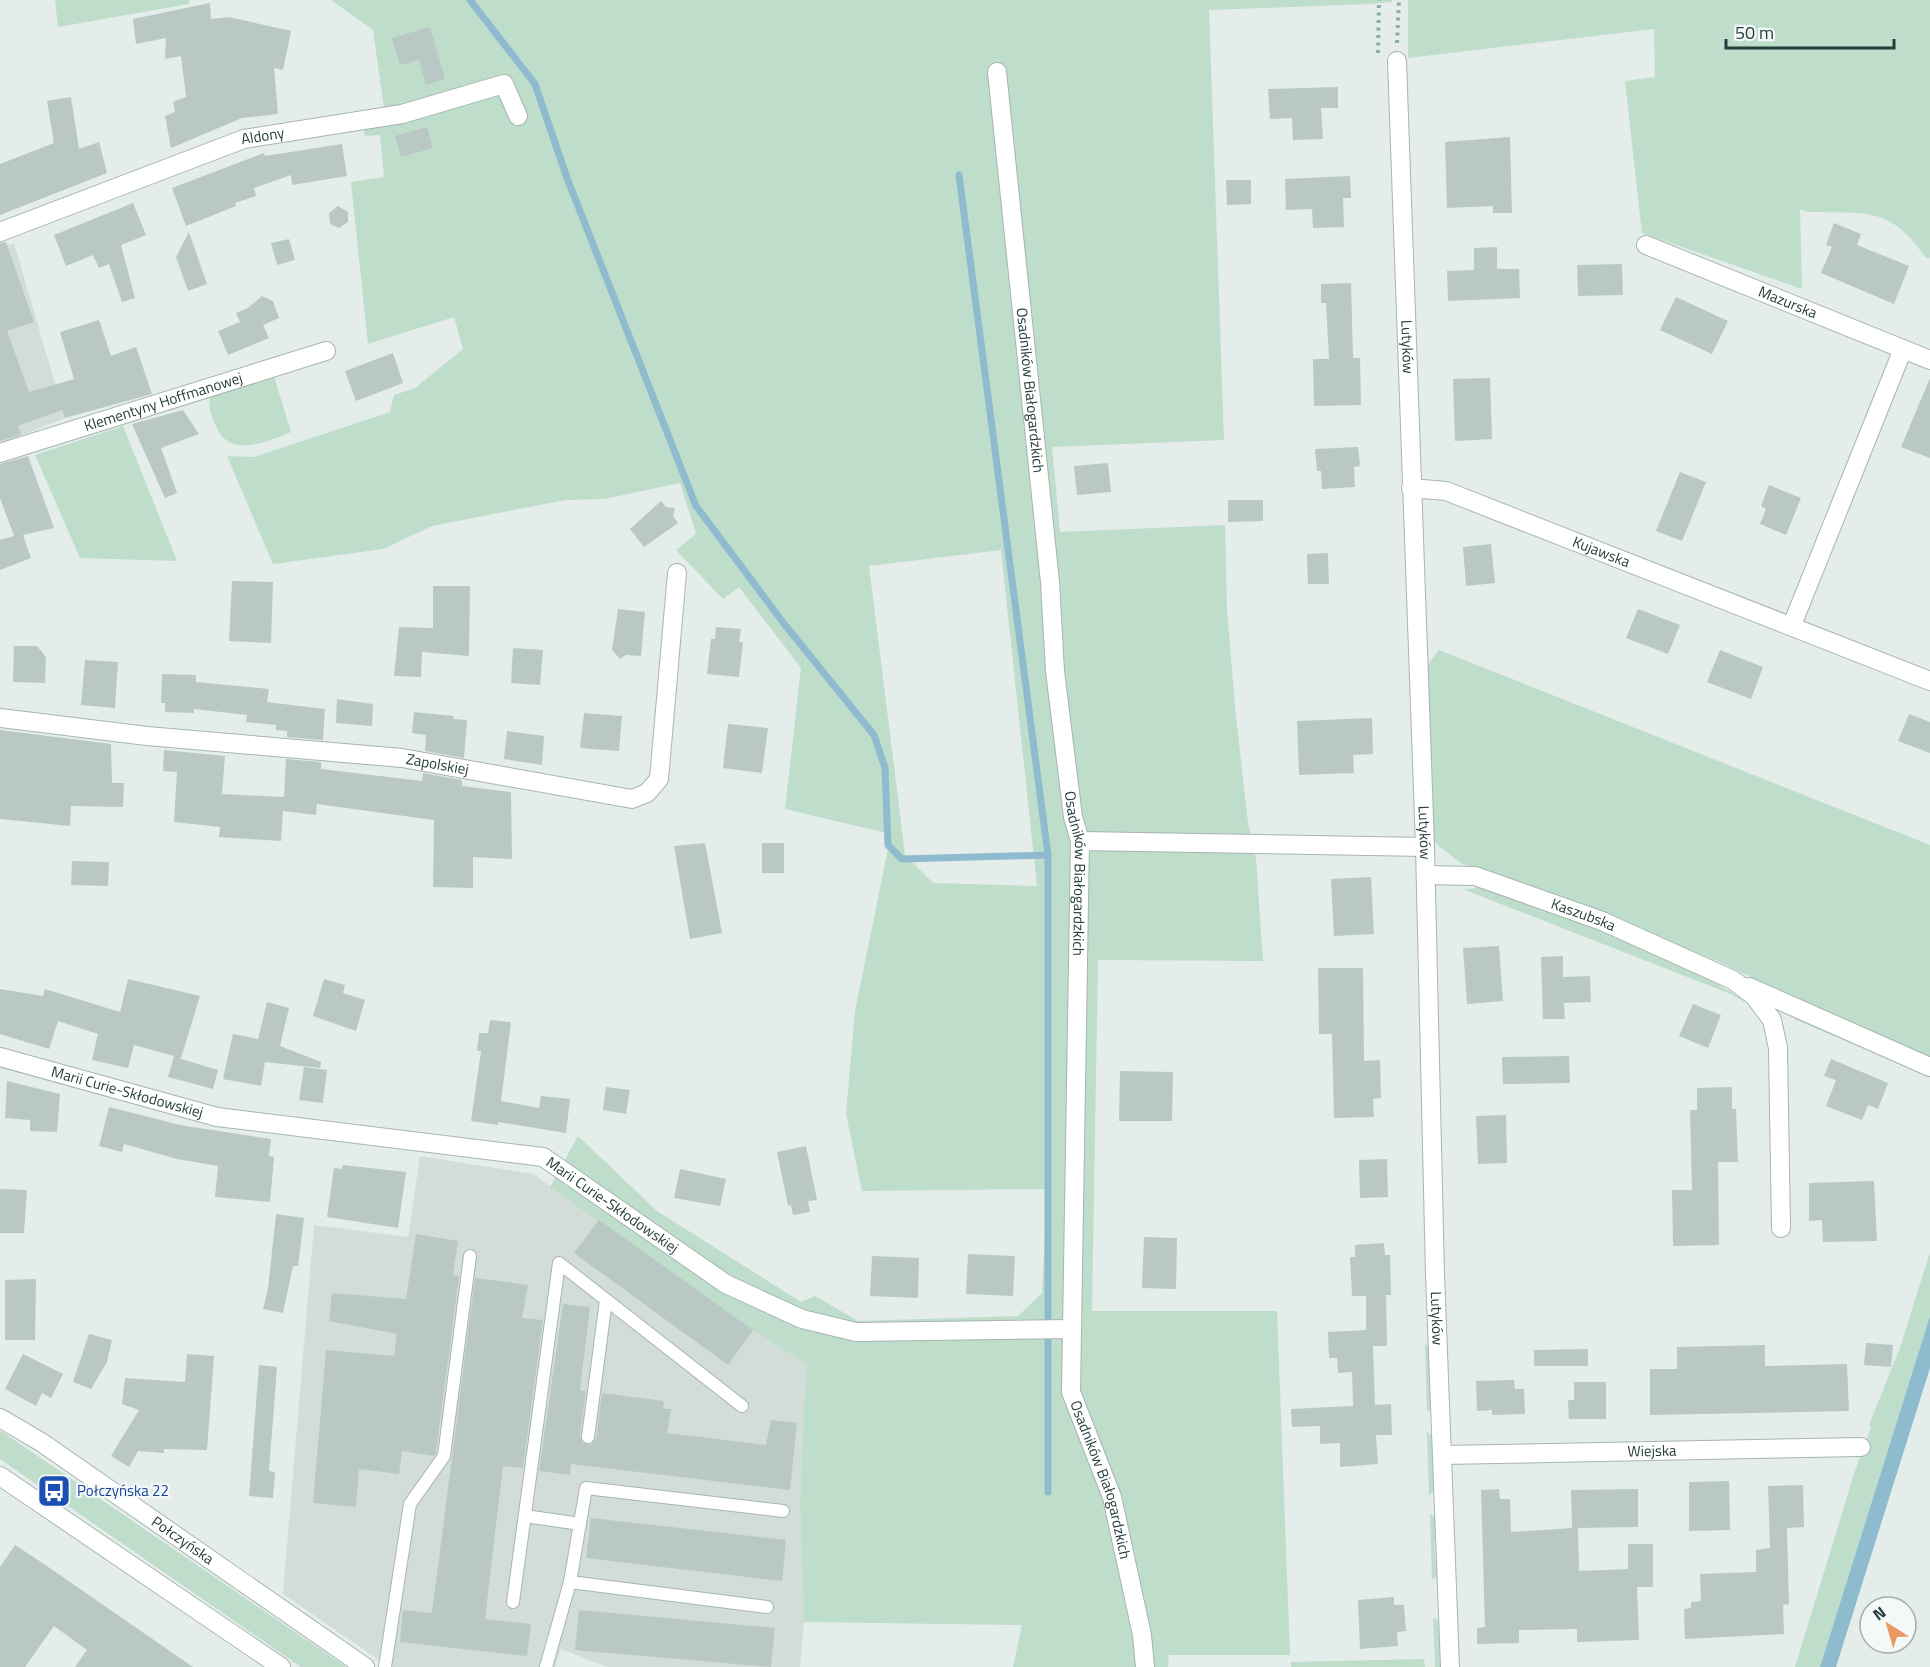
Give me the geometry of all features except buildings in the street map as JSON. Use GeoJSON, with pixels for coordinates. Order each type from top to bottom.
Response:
{"type":"FeatureCollection","features":[{"type":"Feature","properties":{"kind":"street","name":"Lutyków"},"geometry":{"type":"LineString","coordinates":[[1397,61],[1426,874],[1450,1667]]}},
{"type":"Feature","properties":{"kind":"street","name":"Osadników Białogardzkich"},"geometry":{"type":"LineString","coordinates":[[997,72],[1050,582],[1055,671],[1073,818],[1080,841],[1056,1328],[1071,1392],[1112,1497],[1142,1635],[1145,1667]]}},
{"type":"Feature","properties":{"kind":"street","name":"Aldony"},"geometry":{"type":"LineString","coordinates":[[0,232],[244,140],[402,114],[504,84],[518,116]]}},
{"type":"Feature","properties":{"kind":"street","name":"Mazurska"},"geometry":{"type":"LineString","coordinates":[[1646,245],[1930,360]]}},
{"type":"Feature","properties":{"kind":"street"},"geometry":{"type":"LineString","coordinates":[[1792,625],[1903,349]]}},
{"type":"Feature","properties":{"kind":"street","name":"Klementyny Hoffmanowej"},"geometry":{"type":"LineString","coordinates":[[0,453],[326,351]]}},
{"type":"Feature","properties":{"kind":"street","name":"Kujawska"},"geometry":{"type":"LineString","coordinates":[[1411,488],[1446,491],[1930,681]]}},
{"type":"Feature","properties":{"kind":"street","name":"Zapolskiej"},"geometry":{"type":"LineString","coordinates":[[0,718],[147,736],[402,758],[632,799],[647,793],[659,779],[677,573]]}},
{"type":"Feature","properties":{"kind":"street"},"geometry":{"type":"LineString","coordinates":[[1080,841],[1425,847]]}},
{"type":"Feature","properties":{"kind":"street","name":"Kaszubska"},"geometry":{"type":"LineString","coordinates":[[1426,874],[1475,876],[1602,921],[1930,1067]]}},
{"type":"Feature","properties":{"kind":"street","name":"Kaszubska"},"geometry":{"type":"LineString","coordinates":[[1733,981],[1754,996],[1772,1020],[1778,1048],[1781,1228]]}},
{"type":"Feature","properties":{"kind":"street","name":"Marii Curie-Skłodowskiej"},"geometry":{"type":"LineString","coordinates":[[0,1057],[217,1117],[543,1157],[726,1284],[802,1319],[856,1332],[1056,1328]]}},
{"type":"Feature","properties":{"kind":"street","name":"Połczyńska"},"geometry":{"type":"LineString","coordinates":[[0,1418],[41,1442],[365,1667]]}},
{"type":"Feature","properties":{"kind":"street","name":"Wiejska"},"geometry":{"type":"LineString","coordinates":[[1442,1455],[1861,1447]]}},
{"type":"Feature","properties":{"kind":"street"},"geometry":{"type":"LineString","coordinates":[[0,1476],[281,1667]]}},
{"type":"Feature","properties":{"kind":"lane"},"geometry":{"type":"LineString","coordinates":[[385,1667],[410,1504],[444,1456],[470,1256]]}},
{"type":"Feature","properties":{"kind":"lane"},"geometry":{"type":"LineString","coordinates":[[513,1602],[559,1263],[742,1406]]}},
{"type":"Feature","properties":{"kind":"lane"},"geometry":{"type":"LineString","coordinates":[[588,1437],[606,1300]]}},
{"type":"Feature","properties":{"kind":"lane"},"geometry":{"type":"LineString","coordinates":[[546,1667],[570,1582],[586,1488],[783,1511]]}},
{"type":"Feature","properties":{"kind":"lane"},"geometry":{"type":"LineString","coordinates":[[525,1516],[580,1524]]}},
{"type":"Feature","properties":{"kind":"lane"},"geometry":{"type":"LineString","coordinates":[[570,1582],[767,1607]]}},
{"type":"Feature","properties":{"kind":"path"},"geometry":{"type":"LineString","coordinates":[[1397,61],[1399,0]]}},
{"type":"Feature","properties":{"kind":"shaded area"},"geometry":{"type":"Polygon","coordinates":[[[14,243],[65,418],[0,444],[0,248],[14,243]]]}},
{"type":"Feature","properties":{"kind":"shaded area"},"geometry":{"type":"Polygon","coordinates":[[[420,1156],[533,1174],[753,1330],[806,1364],[800,1502],[804,1622],[800,1667],[607,1667],[561,1649],[555,1667],[389,1667],[283,1594],[314,1225],[408,1237],[420,1156]]]}},
{"type":"Feature","properties":{"kind":"green space"},"geometry":{"type":"Polygon","coordinates":[[[55,0],[189,0],[189,4],[58,27],[55,0]]]}},
{"type":"Feature","properties":{"kind":"green space"},"geometry":{"type":"Polygon","coordinates":[[[331,0],[1392,0],[1392,2],[1369,4],[1209,10],[1224,440],[1052,447],[1060,532],[1225,525],[1227,609],[1235,707],[1248,823],[1256,859],[1263,961],[1098,960],[1092,1311],[1277,1311],[1290,1655],[1169,1655],[1168,1667],[1013,1667],[1022,1625],[804,1622],[800,1502],[806,1364],[753,1330],[550,1187],[578,1136],[657,1211],[801,1302],[815,1296],[858,1321],[1018,1316],[1042,1293],[1047,1189],[862,1191],[846,1114],[855,1011],[891,834],[785,809],[801,668],[739,587],[723,599],[676,550],[696,534],[680,483],[604,499],[565,500],[432,526],[383,549],[273,564],[227,456],[254,457],[390,412],[394,395],[415,388],[463,349],[454,317],[368,344],[351,182],[384,177],[380,135],[365,136],[359,112],[384,108],[373,30],[331,0]],[[1001,550],[869,566],[905,855],[933,883],[1037,886],[1001,550]]]}},
{"type":"Feature","properties":{"kind":"green space"},"geometry":{"type":"Polygon","coordinates":[[[1408,0],[1930,0],[1930,258],[1926,258],[1901,229],[1875,216],[1861,213],[1808,212],[1800,209],[1802,289],[1642,233],[1625,81],[1655,77],[1654,29],[1408,58],[1408,0]]]}},
{"type":"Feature","properties":{"kind":"green space"},"geometry":{"type":"Polygon","coordinates":[[[273,373],[291,432],[248,445],[229,442],[221,435],[215,424],[211,414],[210,397],[273,373]]]}},
{"type":"Feature","properties":{"kind":"green space"},"geometry":{"type":"Polygon","coordinates":[[[123,426],[177,561],[80,558],[35,455],[123,426]]]}},
{"type":"Feature","properties":{"kind":"green space"},"geometry":{"type":"Polygon","coordinates":[[[1439,650],[1930,845],[1930,1077],[1794,1019],[1798,999],[1717,961],[1513,879],[1462,864],[1434,842],[1426,667],[1439,650]]]}},
{"type":"Feature","properties":{"kind":"green space"},"geometry":{"type":"Polygon","coordinates":[[[1480,887],[1546,908],[1663,956],[1697,973],[1745,1002],[1728,993],[1465,890],[1455,891],[1480,887]]]}},
{"type":"Feature","properties":{"kind":"green space"},"geometry":{"type":"Polygon","coordinates":[[[1930,1252],[1930,1316],[1820,1667],[1795,1667],[1854,1474],[1871,1428],[1869,1425],[1901,1345],[1930,1252]]]}},
{"type":"Feature","properties":{"kind":"green space"},"geometry":{"type":"Polygon","coordinates":[[[1425,1344],[1430,1348],[1432,1408],[1427,1412],[1425,1344]]]}},
{"type":"Feature","properties":{"kind":"green space"},"geometry":{"type":"Polygon","coordinates":[[[0,1431],[346,1667],[301,1667],[0,1459],[0,1431]]]}},
{"type":"Feature","properties":{"kind":"green space"},"geometry":{"type":"Polygon","coordinates":[[[1427,1432],[1432,1436],[1435,1492],[1429,1495],[1427,1432]]]}},
{"type":"Feature","properties":{"kind":"green space"},"geometry":{"type":"Polygon","coordinates":[[[1430,1514],[1435,1517],[1436,1540],[1434,1542],[1437,1576],[1432,1580],[1430,1514]]]}},
{"type":"Feature","properties":{"kind":"green space"},"geometry":{"type":"Polygon","coordinates":[[[1433,1618],[1439,1621],[1440,1667],[1435,1667],[1433,1618]]]}},
{"type":"Feature","properties":{"kind":"green space"},"geometry":{"type":"Polygon","coordinates":[[[1424,1659],[1425,1667],[1291,1667],[1291,1662],[1424,1659]]]}},
{"type":"Feature","properties":{"kind":"water"},"geometry":{"type":"Polygon","coordinates":[[[1930,1316],[1930,1368],[1836,1667],[1820,1667],[1930,1316]]]}},
{"type":"Feature","properties":{"kind":"waterway"},"geometry":{"type":"LineString","coordinates":[[470,0],[535,84],[567,178],[696,506],[785,625],[874,735],[885,768],[888,845],[902,859],[1048,855]]}},
{"type":"Feature","properties":{"kind":"waterway"},"geometry":{"type":"LineString","coordinates":[[959,175],[1048,855],[1048,1492]]}},
{"type":"Feature","properties":{"kind":"place","name":"Połczyńska 22"},"geometry":{"type":"Point","coordinates":[54,1491]}}]}
